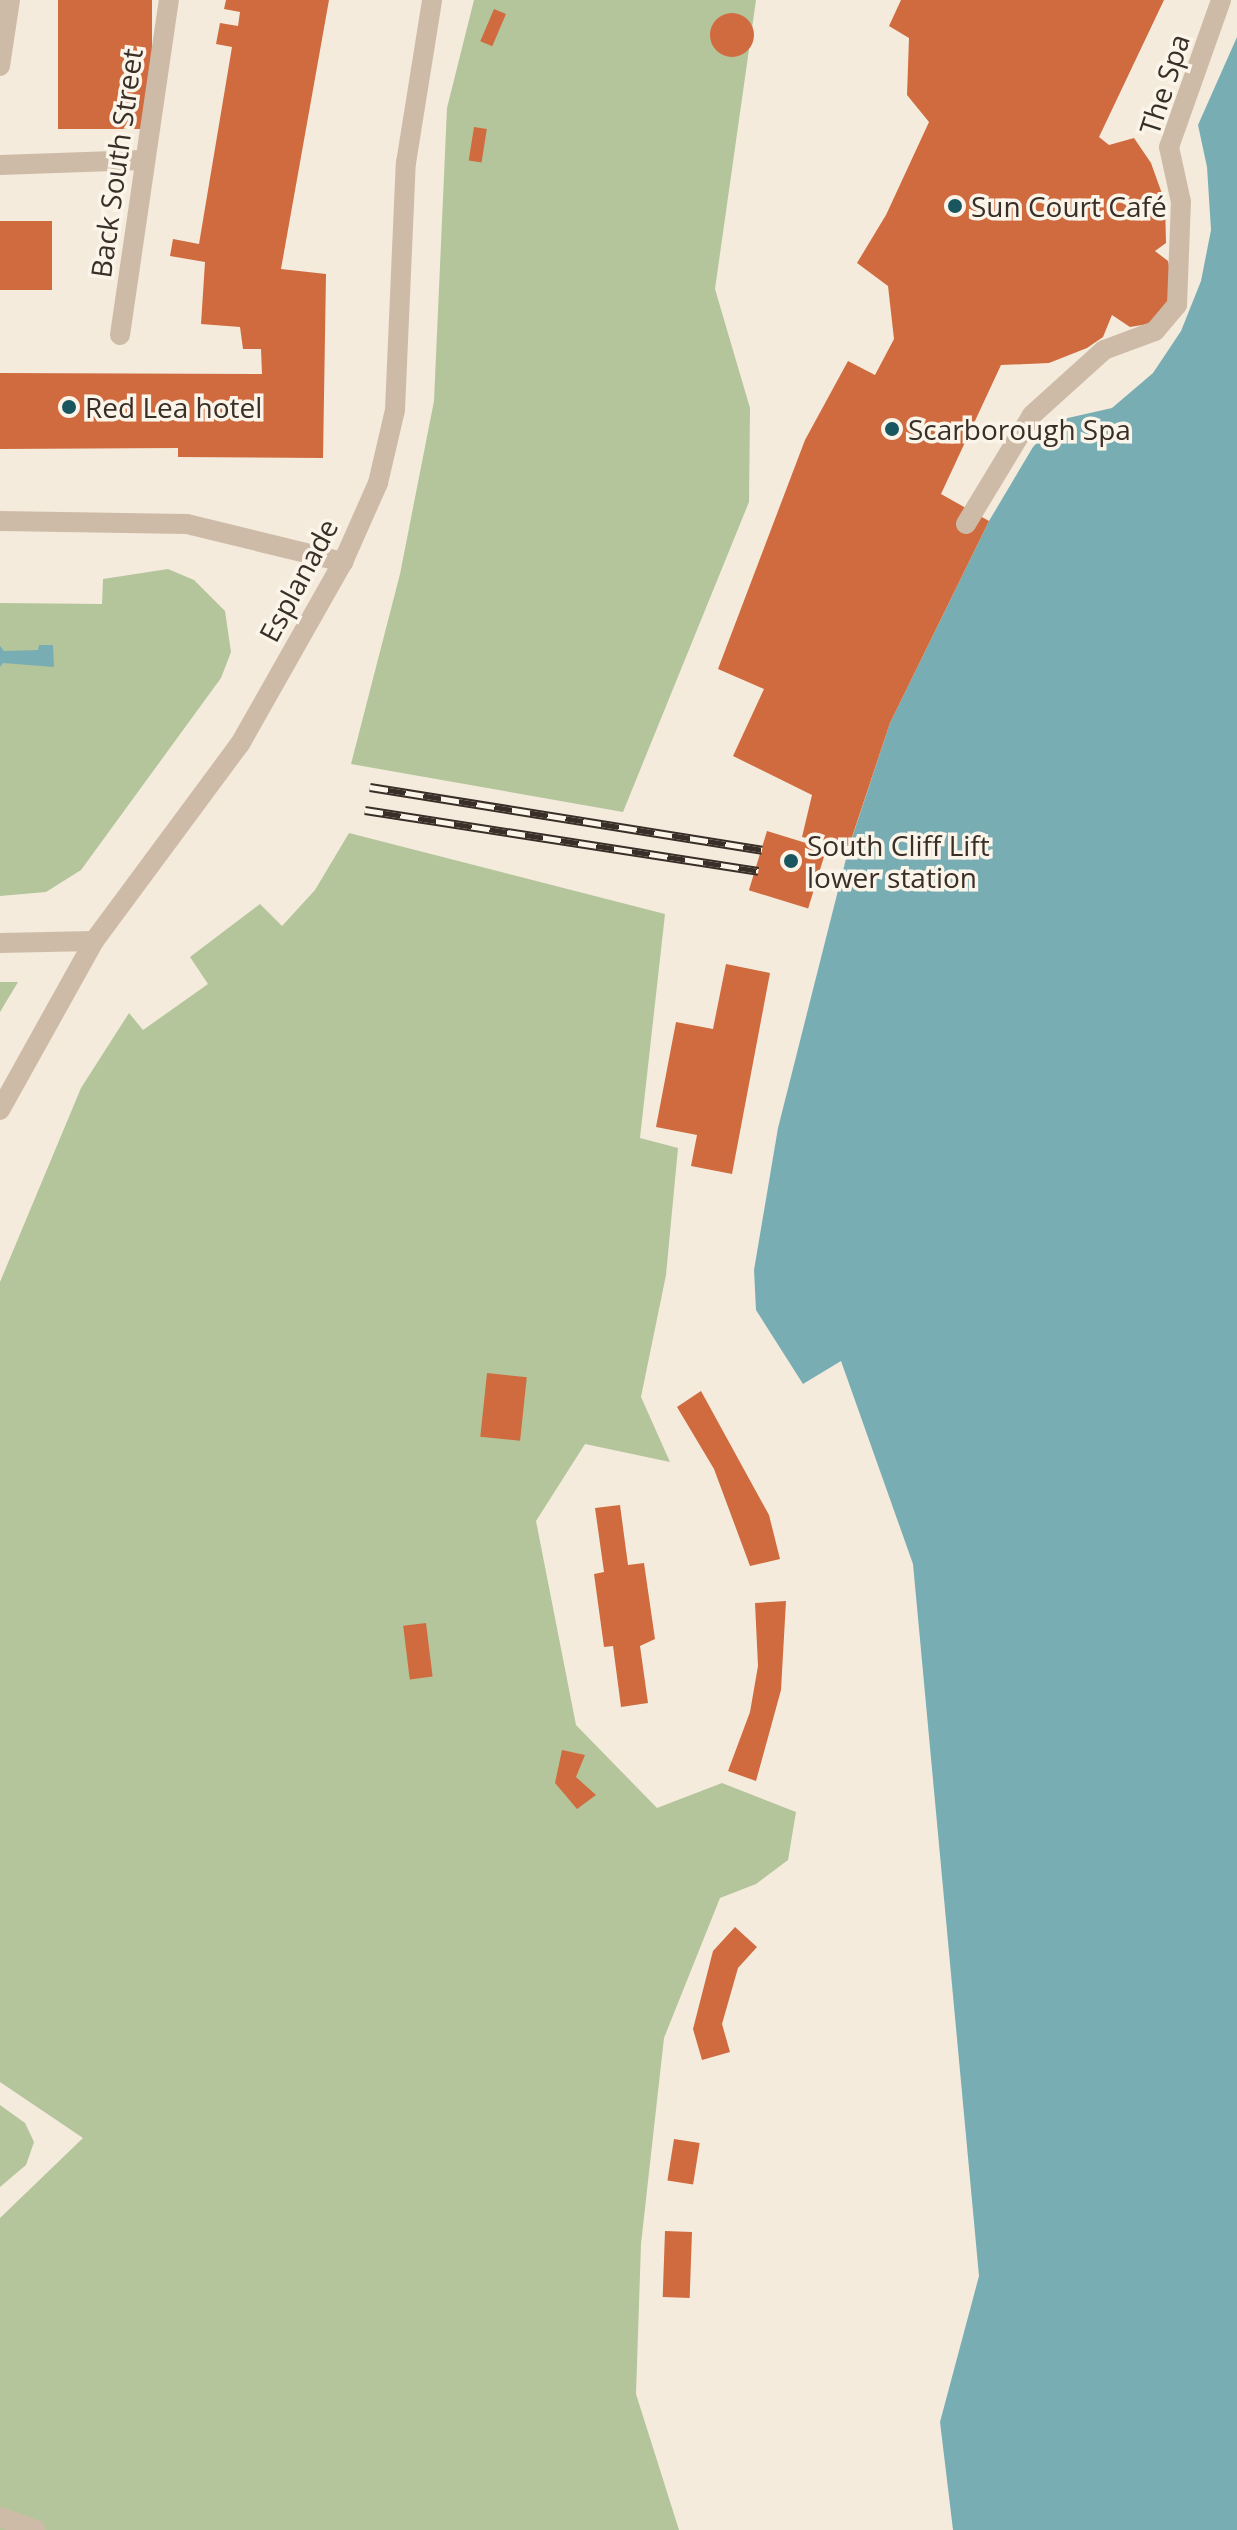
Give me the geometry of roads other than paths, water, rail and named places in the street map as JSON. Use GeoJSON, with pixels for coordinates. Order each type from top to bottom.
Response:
{"type":"FeatureCollection","features":[{"type":"Feature","properties":{"kind":"street"},"geometry":{"type":"LineString","coordinates":[[0,66],[10,0]]}},
{"type":"Feature","properties":{"kind":"street","name":"Back South Street"},"geometry":{"type":"LineString","coordinates":[[120,335],[142,160],[169,0]]}},
{"type":"Feature","properties":{"kind":"street","name":"Esplanade"},"geometry":{"type":"LineString","coordinates":[[0,1110],[94,941],[240,744],[343,562],[378,483],[395,410],[406,163],[432,0]]}},
{"type":"Feature","properties":{"kind":"street","name":"The Spa"},"geometry":{"type":"LineString","coordinates":[[966,524],[1032,415],[1104,350],[1155,331],[1177,305],[1181,202],[1169,147],[1221,0]]}},
{"type":"Feature","properties":{"kind":"street"},"geometry":{"type":"LineString","coordinates":[[0,165],[142,160]]}},
{"type":"Feature","properties":{"kind":"street"},"geometry":{"type":"LineString","coordinates":[[0,521],[187,524],[343,562]]}},
{"type":"Feature","properties":{"kind":"street"},"geometry":{"type":"LineString","coordinates":[[0,943],[94,941]]}},
{"type":"Feature","properties":{"kind":"street"},"geometry":{"type":"LineString","coordinates":[[0,2517],[36,2530]]}},
{"type":"Feature","properties":{"kind":"water"},"geometry":{"type":"Polygon","coordinates":[[[1237,37],[1237,2530],[953,2530],[940,2422],[979,2276],[913,1564],[841,1361],[803,1384],[756,1310],[754,1270],[778,1128],[849,847],[890,723],[989,521],[1033,447],[1059,420],[1112,408],[1153,373],[1181,331],[1201,281],[1211,230],[1207,167],[1198,125],[1237,37]]]}},
{"type":"Feature","properties":{"kind":"water"},"geometry":{"type":"Polygon","coordinates":[[[39,645],[53,645],[54,667],[3,663],[0,667],[0,646],[4,651],[38,650],[39,645]]]}},
{"type":"Feature","properties":{"kind":"railway"},"geometry":{"type":"LineString","coordinates":[[370,787],[762,850]]}},
{"type":"Feature","properties":{"kind":"railway"},"geometry":{"type":"LineString","coordinates":[[365,810],[758,871]]}},
{"type":"Feature","properties":{"kind":"place","name":"Sun Court Café"},"geometry":{"type":"Point","coordinates":[955,206]}},
{"type":"Feature","properties":{"kind":"place","name":"Red Lea hotel"},"geometry":{"type":"Point","coordinates":[69,407]}},
{"type":"Feature","properties":{"kind":"place","name":"Scarborough Spa"},"geometry":{"type":"Point","coordinates":[892,429]}},
{"type":"Feature","properties":{"kind":"place","name":"South Cliff Lift lower station"},"geometry":{"type":"Point","coordinates":[791,861]}}]}
